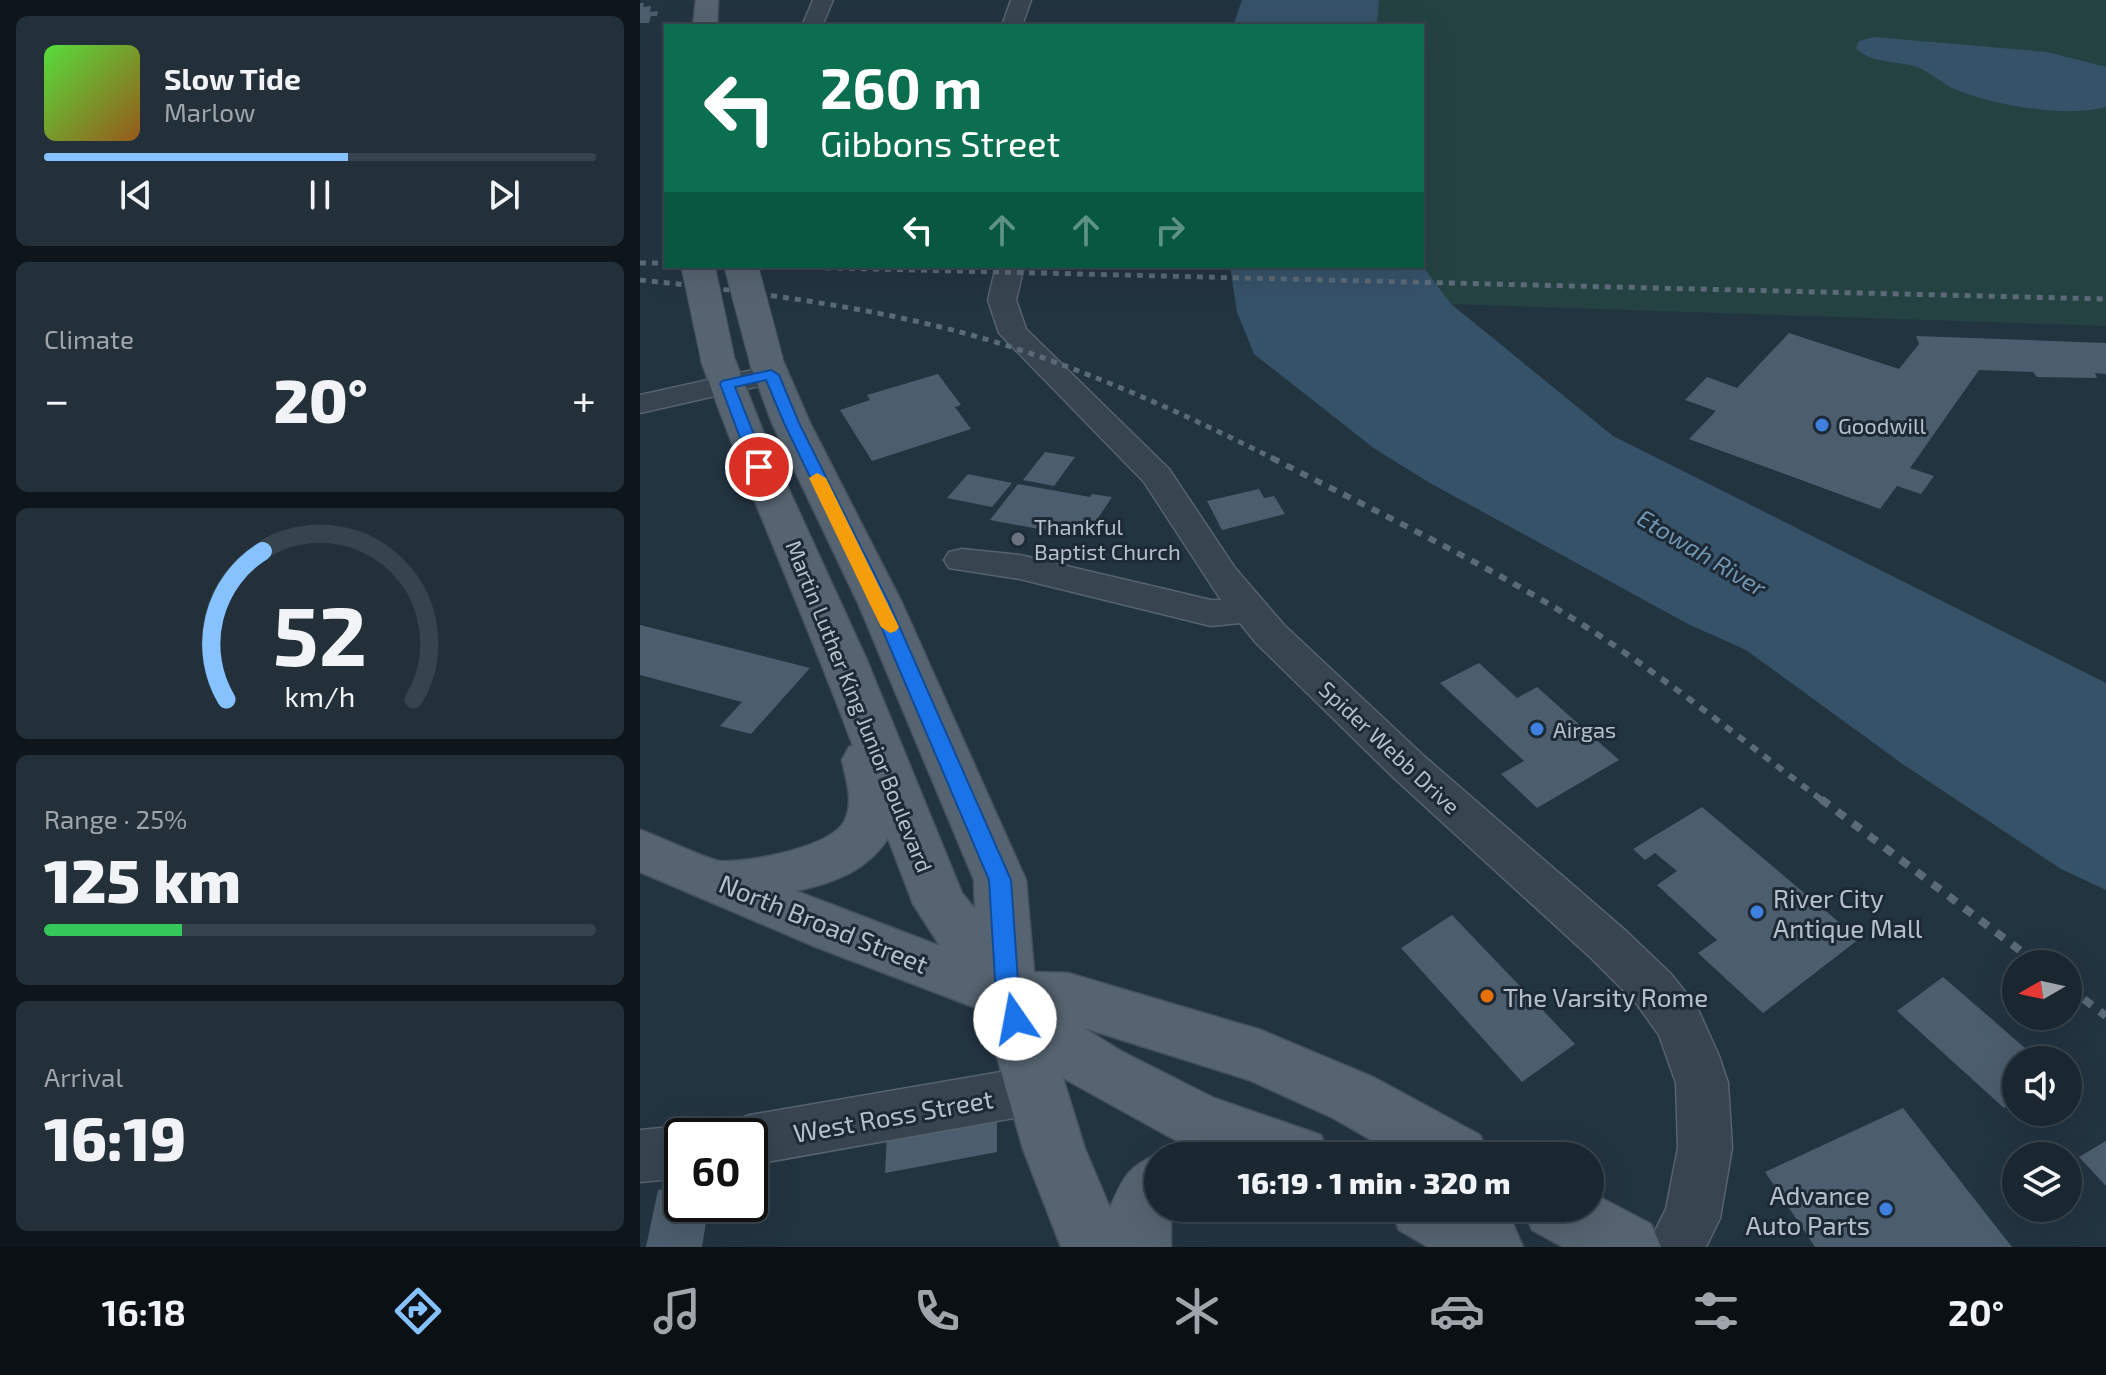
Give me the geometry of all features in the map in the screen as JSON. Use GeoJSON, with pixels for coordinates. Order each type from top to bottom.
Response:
{"type":"FeatureCollection","features":[{"type":"Feature","properties":{"kind":"main road"},"geometry":{"type":"LineString","coordinates":[[705,24],[707,0]]}},
{"type":"Feature","properties":{"kind":"main road","name":"Martin Luther King Junior Boulevard"},"geometry":{"type":"LineString","coordinates":[[698,268],[722,372],[749,444],[810,580],[940,904],[1008,995],[1064,1047],[1100,1070],[1241,1142]]}},
{"type":"Feature","properties":{"kind":"main road"},"geometry":{"type":"LineString","coordinates":[[741,268],[769,369],[791,423],[880,603],[1000,880],[1008,995],[1054,1149],[1094,1247]]}},
{"type":"Feature","properties":{"kind":"main road"},"geometry":{"type":"LineString","coordinates":[[719,881],[793,873],[824,864],[840,857],[858,840],[876,814],[869,769],[828,673],[810,580]]}},
{"type":"Feature","properties":{"kind":"main road","name":"North Broad Street"},"geometry":{"type":"LineString","coordinates":[[640,850],[835,931],[1008,995]]}},
{"type":"Feature","properties":{"kind":"main road"},"geometry":{"type":"LineString","coordinates":[[1008,995],[1068,998],[1261,1057],[1354,1098],[1433,1142]]}},
{"type":"Feature","properties":{"kind":"main road"},"geometry":{"type":"LineString","coordinates":[[1138,1247],[1136,1230],[1144,1202]]}},
{"type":"Feature","properties":{"kind":"main road"},"geometry":{"type":"LineString","coordinates":[[1446,1222],[1490,1247]]}},
{"type":"Feature","properties":{"kind":"main road"},"geometry":{"type":"LineString","coordinates":[[1581,1222],[1628,1247]]}},
{"type":"Feature","properties":{"kind":"street"},"geometry":{"type":"LineString","coordinates":[[813,24],[823,0]]}},
{"type":"Feature","properties":{"kind":"street"},"geometry":{"type":"LineString","coordinates":[[1013,24],[1021,0]]}},
{"type":"Feature","properties":{"kind":"street","name":"Spider Webb Drive"},"geometry":{"type":"LineString","coordinates":[[1009,268],[1000,298],[1003,315],[1014,333],[1157,476],[1222,576],[1270,634],[1410,768],[1609,945],[1653,988],[1678,1021],[1702,1083],[1705,1148],[1692,1218],[1675,1247]]}},
{"type":"Feature","properties":{"kind":"street"},"geometry":{"type":"LineString","coordinates":[[640,404],[722,372],[769,369]]}},
{"type":"Feature","properties":{"kind":"street"},"geometry":{"type":"LineString","coordinates":[[962,560],[1020,567],[1211,613],[1252,610]]}},
{"type":"Feature","properties":{"kind":"street","name":"West Ross Street"},"geometry":{"type":"LineString","coordinates":[[768,1137],[1036,1090]]}},
{"type":"Feature","properties":{"kind":"street"},"geometry":{"type":"LineString","coordinates":[[640,1156],[664,1154]]}},
{"type":"Feature","properties":{"kind":"green space"},"geometry":{"type":"Polygon","coordinates":[[[1379,0],[2106,0],[2106,326],[1451,304],[1424,268],[1424,24],[1377,24],[1379,0]]]}},
{"type":"Feature","properties":{"kind":"water"},"geometry":{"type":"Polygon","coordinates":[[[1242,0],[1379,0],[1377,24],[1234,24],[1242,0]]]}},
{"type":"Feature","properties":{"kind":"water"},"geometry":{"type":"Polygon","coordinates":[[[1874,37],[2047,52],[2106,67],[2106,107],[2050,110],[1986,100],[1952,88],[1919,68],[1875,59],[1856,48],[1859,41],[1874,37]]]}},
{"type":"Feature","properties":{"kind":"water","name":"Etowah River"},"geometry":{"type":"Polygon","coordinates":[[[1230,268],[1424,268],[1451,304],[1613,436],[2106,683],[2106,890],[2061,869],[1904,765],[1746,650],[1688,624],[1430,483],[1375,449],[1254,354],[1237,312],[1230,268]]]}},
{"type":"Feature","properties":{"kind":"building"},"geometry":{"type":"Polygon","coordinates":[[[640,3],[644,3],[643,7],[651,6],[650,12],[658,11],[657,16],[651,16],[649,23],[640,23],[640,3]]]}},
{"type":"Feature","properties":{"kind":"building","name":"Goodwill"},"geometry":{"type":"Polygon","coordinates":[[[1789,333],[1899,369],[1919,344],[1916,336],[2106,343],[2106,374],[2095,373],[2097,378],[2037,377],[2033,372],[1979,370],[1910,468],[1934,476],[1921,494],[1897,486],[1880,509],[1689,439],[1716,411],[1685,400],[1707,377],[1737,388],[1789,333]]]}},
{"type":"Feature","properties":{"kind":"building"},"geometry":{"type":"Polygon","coordinates":[[[938,374],[961,405],[955,407],[971,429],[872,461],[840,410],[870,400],[867,395],[938,374]]]}},
{"type":"Feature","properties":{"kind":"building"},"geometry":{"type":"Polygon","coordinates":[[[1045,452],[1075,457],[1054,486],[1023,480],[1045,452]]]}},
{"type":"Feature","properties":{"kind":"building"},"geometry":{"type":"Polygon","coordinates":[[[968,474],[1012,483],[992,507],[947,498],[968,474]]]}},
{"type":"Feature","properties":{"kind":"building"},"geometry":{"type":"Polygon","coordinates":[[[1018,484],[1090,497],[1092,494],[1112,497],[1096,521],[1089,520],[1077,536],[990,520],[1018,484]]]}},
{"type":"Feature","properties":{"kind":"building"},"geometry":{"type":"Polygon","coordinates":[[[1259,489],[1264,498],[1274,496],[1285,514],[1222,530],[1207,501],[1259,489]]]}},
{"type":"Feature","properties":{"kind":"building"},"geometry":{"type":"Polygon","coordinates":[[[640,625],[810,668],[751,734],[720,726],[742,702],[640,675],[640,625]]]}},
{"type":"Feature","properties":{"kind":"building","name":"Airgas"},"geometry":{"type":"Polygon","coordinates":[[[1479,663],[1517,698],[1537,687],[1619,760],[1537,808],[1501,774],[1524,761],[1440,683],[1479,663]]]}},
{"type":"Feature","properties":{"kind":"building","name":"River City Antique Mall"},"geometry":{"type":"Polygon","coordinates":[[[1702,807],[1859,939],[1763,1013],[1698,953],[1717,940],[1657,885],[1677,871],[1655,853],[1645,860],[1633,849],[1702,807]]]}},
{"type":"Feature","properties":{"kind":"building","name":"The Varsity Rome"},"geometry":{"type":"Polygon","coordinates":[[[1452,915],[1575,1044],[1522,1082],[1401,948],[1452,915]]]}},
{"type":"Feature","properties":{"kind":"building"},"geometry":{"type":"Polygon","coordinates":[[[1943,977],[2023,1046],[2002,1046],[2002,1106],[1897,1011],[1943,977]]]}},
{"type":"Feature","properties":{"kind":"building","name":"Advance Auto Parts"},"geometry":{"type":"Polygon","coordinates":[[[1903,1108],[2012,1247],[1815,1247],[1765,1172],[1903,1108]]]}},
{"type":"Feature","properties":{"kind":"building"},"geometry":{"type":"Polygon","coordinates":[[[997,1113],[997,1152],[885,1173],[887,1133],[997,1113]]]}},
{"type":"Feature","properties":{"kind":"building"},"geometry":{"type":"Polygon","coordinates":[[[2106,1141],[2106,1186],[2082,1160],[2082,1155],[2106,1141]]]}},
{"type":"Feature","properties":{"kind":"building"},"geometry":{"type":"Polygon","coordinates":[[[664,1189],[664,1222],[706,1222],[702,1247],[646,1247],[658,1190],[664,1189]]]}},
{"type":"Feature","properties":{"kind":"railway"},"geometry":{"type":"LineString","coordinates":[[640,263],[664,263]]}},
{"type":"Feature","properties":{"kind":"railway"},"geometry":{"type":"LineString","coordinates":[[835,268],[2106,299]]}},
{"type":"Feature","properties":{"kind":"railway"},"geometry":{"type":"LineString","coordinates":[[640,280],[840,306],[988,340],[1127,390],[1274,459]]}},
{"type":"Feature","properties":{"kind":"railway"},"geometry":{"type":"LineString","coordinates":[[1274,459],[1462,555],[1572,618],[1668,684],[1823,801]]}},
{"type":"Feature","properties":{"kind":"railway"},"geometry":{"type":"LineString","coordinates":[[1821,799],[2020,950]]}},
{"type":"Feature","properties":{"kind":"railway"},"geometry":{"type":"LineString","coordinates":[[2082,998],[2106,1016]]}},
{"type":"Feature","properties":{"kind":"slow traffic"},"geometry":{"type":"LineString","coordinates":[[817,478],[890,627]]}},
{"type":"Feature","properties":{"kind":"place","name":"Goodwill"},"geometry":{"type":"Point","coordinates":[1822,425]}},
{"type":"Feature","properties":{"kind":"place","name":"Thankful Baptist Church"},"geometry":{"type":"Point","coordinates":[1018,539]}},
{"type":"Feature","properties":{"kind":"place","name":"Airgas"},"geometry":{"type":"Point","coordinates":[1537,729]}},
{"type":"Feature","properties":{"kind":"place","name":"River City Antique Mall"},"geometry":{"type":"Point","coordinates":[1757,912]}},
{"type":"Feature","properties":{"kind":"place","name":"The Varsity Rome"},"geometry":{"type":"Point","coordinates":[1487,996]}},
{"type":"Feature","properties":{"kind":"place","name":"Advance Auto Parts"},"geometry":{"type":"Point","coordinates":[1886,1209]}},
{"type":"Feature","properties":{"kind":"route"},"geometry":{"type":"LineString","coordinates":[[759,467],[727,384],[771,375],[791,423],[880,603],[1000,880],[1008,995],[1015,1019]]}}]}
